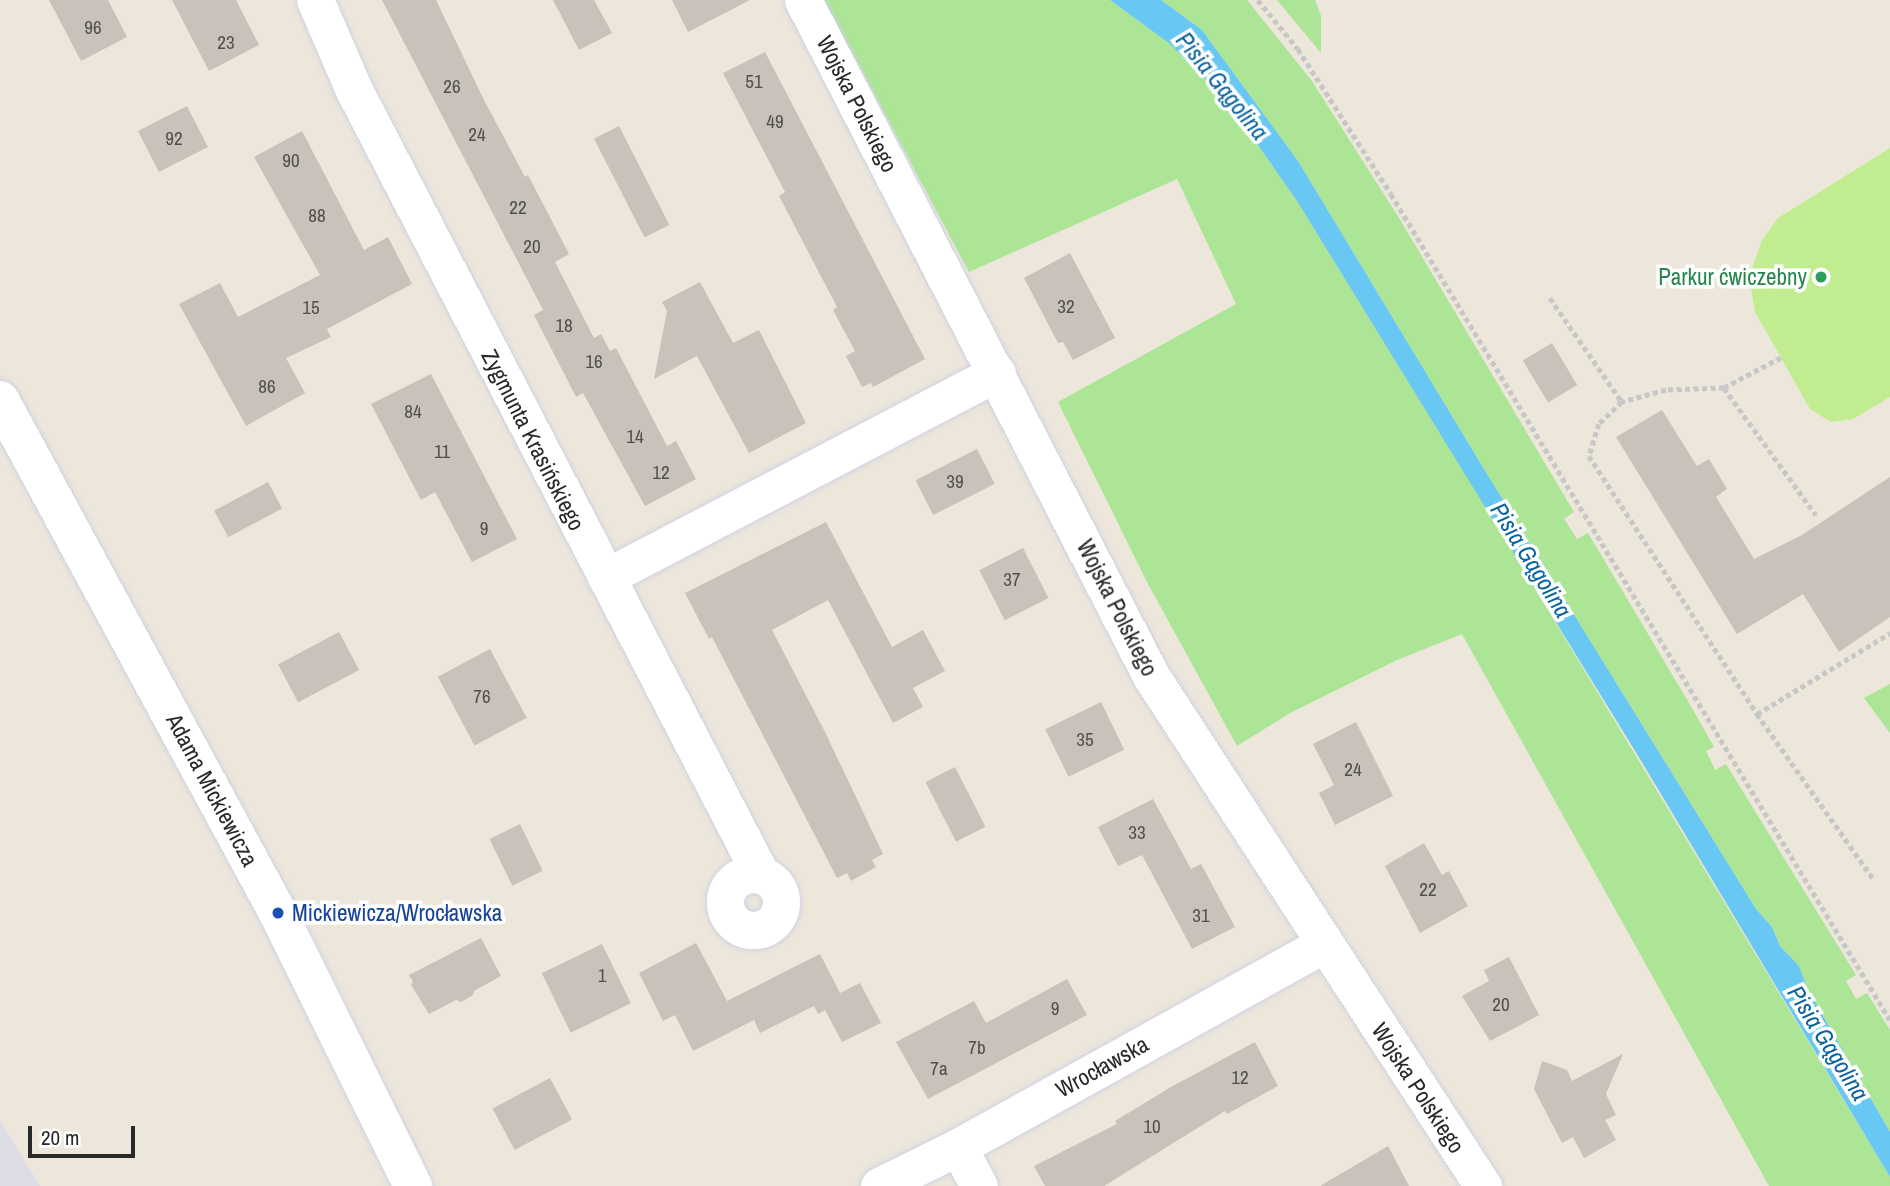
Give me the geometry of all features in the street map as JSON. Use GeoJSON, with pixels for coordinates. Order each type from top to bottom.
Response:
{"type":"FeatureCollection","features":[{"type":"Feature","properties":{"kind":"street","name":"Zygmunta Krasińskiego"},"geometry":{"type":"LineString","coordinates":[[315,0],[354,90],[761,875]]}},
{"type":"Feature","properties":{"kind":"street","name":"Wojska Polskiego"},"geometry":{"type":"LineString","coordinates":[[803,0],[1151,676],[1483,1186]]}},
{"type":"Feature","properties":{"kind":"street"},"geometry":{"type":"LineString","coordinates":[[606,577],[997,373]]}},
{"type":"Feature","properties":{"kind":"street","name":"Adama Mickiewicza"},"geometry":{"type":"LineString","coordinates":[[0,400],[278,913],[413,1186]]}},
{"type":"Feature","properties":{"kind":"street","name":"Wrocławska"},"geometry":{"type":"LineString","coordinates":[[879,1186],[958,1147],[1324,944]]}},
{"type":"Feature","properties":{"kind":"street"},"geometry":{"type":"LineString","coordinates":[[958,1147],[978,1186]]}},
{"type":"Feature","properties":{"kind":"path"},"geometry":{"type":"LineString","coordinates":[[1258,0],[1298,49],[1391,194],[1890,1020]]}},
{"type":"Feature","properties":{"kind":"path"},"geometry":{"type":"LineString","coordinates":[[1550,298],[1622,402]]}},
{"type":"Feature","properties":{"kind":"path"},"geometry":{"type":"LineString","coordinates":[[1781,358],[1724,388],[1667,390],[1622,402],[1599,424],[1589,456],[1757,714],[1874,880]]}},
{"type":"Feature","properties":{"kind":"path"},"geometry":{"type":"LineString","coordinates":[[1724,388],[1815,515]]}},
{"type":"Feature","properties":{"kind":"path"},"geometry":{"type":"LineString","coordinates":[[1757,714],[1890,634]]}},
{"type":"Feature","properties":{"kind":"shaded area"},"geometry":{"type":"Polygon","coordinates":[[[0,1120],[40,1186],[0,1186],[0,1120]]]}},
{"type":"Feature","properties":{"kind":"green space"},"geometry":{"type":"Polygon","coordinates":[[[824,0],[1110,0],[1170,44],[1229,104],[1297,201],[1479,496],[1890,1177],[1890,1186],[1769,1186],[1462,634],[1397,660],[1290,713],[1237,746],[1147,582],[1058,402],[1236,304],[1177,179],[969,272],[824,0]]]}},
{"type":"Feature","properties":{"kind":"green space"},"geometry":{"type":"Polygon","coordinates":[[[1161,0],[1247,0],[1312,81],[1399,218],[1574,512],[1564,519],[1577,539],[1588,533],[1692,708],[1714,747],[1706,751],[1715,770],[1726,764],[1856,975],[1846,981],[1856,999],[1867,993],[1890,1030],[1890,1132],[1808,990],[1799,966],[1780,946],[1772,927],[1756,909],[1487,474],[1298,161],[1202,30],[1161,0]]]}},
{"type":"Feature","properties":{"kind":"green space"},"geometry":{"type":"Polygon","coordinates":[[[1277,0],[1315,0],[1321,16],[1321,53],[1277,0]]]}},
{"type":"Feature","properties":{"kind":"green space","name":"Parkur ćwiczebny"},"geometry":{"type":"Polygon","coordinates":[[[1890,148],[1890,397],[1853,419],[1831,422],[1810,409],[1755,312],[1751,288],[1753,266],[1762,240],[1778,218],[1890,148]]]}},
{"type":"Feature","properties":{"kind":"green space"},"geometry":{"type":"Polygon","coordinates":[[[1890,684],[1890,733],[1864,698],[1890,684]]]}},
{"type":"Feature","properties":{"kind":"water","name":"Pisia Gągolina"},"geometry":{"type":"Polygon","coordinates":[[[1110,0],[1161,0],[1202,30],[1298,161],[1487,474],[1756,909],[1772,927],[1780,946],[1799,966],[1808,990],[1890,1132],[1890,1177],[1640,759],[1297,201],[1229,104],[1170,44],[1110,0]]]}},
{"type":"Feature","properties":{"kind":"building"},"geometry":{"type":"Polygon","coordinates":[[[49,0],[108,0],[127,37],[81,61],[49,0]]]}},
{"type":"Feature","properties":{"kind":"building"},"geometry":{"type":"Polygon","coordinates":[[[172,0],[236,0],[259,45],[209,71],[172,0]]]}},
{"type":"Feature","properties":{"kind":"building"},"geometry":{"type":"Polygon","coordinates":[[[382,0],[436,0],[484,100],[525,177],[528,175],[569,254],[555,262],[594,338],[601,334],[610,351],[616,348],[667,446],[676,441],[696,479],[645,506],[583,393],[576,397],[534,315],[543,310],[382,0]]]}},
{"type":"Feature","properties":{"kind":"building"},"geometry":{"type":"Polygon","coordinates":[[[553,0],[594,0],[612,33],[579,50],[553,0]]]}},
{"type":"Feature","properties":{"kind":"building"},"geometry":{"type":"Polygon","coordinates":[[[672,0],[750,0],[688,32],[672,0]]]}},
{"type":"Feature","properties":{"kind":"building"},"geometry":{"type":"Polygon","coordinates":[[[765,52],[925,359],[873,387],[871,383],[862,387],[846,356],[855,351],[833,310],[837,307],[779,196],[785,192],[723,73],[765,52]]]}},
{"type":"Feature","properties":{"kind":"building"},"geometry":{"type":"Polygon","coordinates":[[[187,106],[208,147],[159,172],[138,131],[187,106]]]}},
{"type":"Feature","properties":{"kind":"building"},"geometry":{"type":"Polygon","coordinates":[[[619,126],[669,225],[644,238],[594,139],[619,126]]]}},
{"type":"Feature","properties":{"kind":"building"},"geometry":{"type":"Polygon","coordinates":[[[302,131],[364,250],[388,237],[412,284],[327,329],[331,337],[286,358],[305,393],[246,426],[179,304],[220,283],[238,317],[320,275],[254,157],[302,131]]]}},
{"type":"Feature","properties":{"kind":"building"},"geometry":{"type":"Polygon","coordinates":[[[1070,253],[1115,338],[1073,360],[1063,342],[1058,343],[1024,278],[1070,253]]]}},
{"type":"Feature","properties":{"kind":"building"},"geometry":{"type":"Polygon","coordinates":[[[700,282],[733,343],[759,330],[806,423],[749,453],[697,356],[654,379],[667,311],[662,302],[700,282]]]}},
{"type":"Feature","properties":{"kind":"building"},"geometry":{"type":"Polygon","coordinates":[[[1552,343],[1577,385],[1548,403],[1523,361],[1552,343]]]}},
{"type":"Feature","properties":{"kind":"building"},"geometry":{"type":"Polygon","coordinates":[[[431,374],[517,539],[472,562],[435,492],[421,500],[371,404],[431,374]]]}},
{"type":"Feature","properties":{"kind":"building"},"geometry":{"type":"Polygon","coordinates":[[[1662,410],[1697,466],[1709,459],[1727,489],[1716,497],[1754,559],[1802,535],[1890,477],[1890,617],[1839,652],[1803,594],[1737,634],[1616,437],[1662,410]]]}},
{"type":"Feature","properties":{"kind":"building"},"geometry":{"type":"Polygon","coordinates":[[[977,449],[995,484],[933,515],[916,480],[977,449]]]}},
{"type":"Feature","properties":{"kind":"building"},"geometry":{"type":"Polygon","coordinates":[[[268,482],[282,508],[228,537],[214,511],[268,482]]]}},
{"type":"Feature","properties":{"kind":"building"},"geometry":{"type":"Polygon","coordinates":[[[826,522],[892,647],[923,630],[945,671],[913,688],[923,707],[893,723],[828,600],[772,630],[825,732],[883,854],[872,860],[876,867],[851,881],[847,873],[837,878],[712,637],[709,639],[685,593],[826,522]]]}},
{"type":"Feature","properties":{"kind":"building"},"geometry":{"type":"Polygon","coordinates":[[[1023,548],[1048,598],[1005,620],[979,570],[1023,548]]]}},
{"type":"Feature","properties":{"kind":"building"},"geometry":{"type":"Polygon","coordinates":[[[339,632],[359,670],[298,702],[278,664],[339,632]]]}},
{"type":"Feature","properties":{"kind":"building"},"geometry":{"type":"Polygon","coordinates":[[[490,649],[527,718],[475,746],[438,677],[490,649]]]}},
{"type":"Feature","properties":{"kind":"building"},"geometry":{"type":"Polygon","coordinates":[[[1101,702],[1124,750],[1069,777],[1045,729],[1101,702]]]}},
{"type":"Feature","properties":{"kind":"building"},"geometry":{"type":"Polygon","coordinates":[[[1356,722],[1393,796],[1335,825],[1319,793],[1334,785],[1313,744],[1356,722]]]}},
{"type":"Feature","properties":{"kind":"building"},"geometry":{"type":"Polygon","coordinates":[[[955,767],[985,827],[956,842],[926,782],[955,767]]]}},
{"type":"Feature","properties":{"kind":"building"},"geometry":{"type":"Polygon","coordinates":[[[1153,799],[1191,869],[1201,864],[1235,927],[1192,949],[1142,855],[1118,866],[1098,827],[1153,799]]]}},
{"type":"Feature","properties":{"kind":"building"},"geometry":{"type":"Polygon","coordinates":[[[520,824],[543,871],[512,886],[489,839],[520,824]]]}},
{"type":"Feature","properties":{"kind":"building"},"geometry":{"type":"Polygon","coordinates":[[[1424,843],[1442,875],[1449,871],[1468,906],[1420,933],[1385,866],[1424,843]]]}},
{"type":"Feature","properties":{"kind":"building"},"geometry":{"type":"Polygon","coordinates":[[[481,938],[501,976],[474,991],[473,995],[461,1002],[456,1000],[429,1014],[411,985],[413,982],[409,975],[481,938]]]}},
{"type":"Feature","properties":{"kind":"building"},"geometry":{"type":"Polygon","coordinates":[[[696,943],[727,1001],[820,954],[840,993],[860,983],[881,1023],[842,1042],[825,1010],[818,1014],[814,1006],[760,1033],[754,1020],[693,1051],[675,1015],[663,1021],[639,973],[696,943]]]}},
{"type":"Feature","properties":{"kind":"building"},"geometry":{"type":"Polygon","coordinates":[[[602,944],[631,1003],[571,1033],[542,973],[602,944]]]}},
{"type":"Feature","properties":{"kind":"building"},"geometry":{"type":"Polygon","coordinates":[[[1509,957],[1539,1015],[1490,1041],[1462,996],[1489,981],[1484,970],[1509,957]]]}},
{"type":"Feature","properties":{"kind":"building"},"geometry":{"type":"Polygon","coordinates":[[[1067,979],[1087,1015],[928,1099],[896,1042],[974,1001],[986,1023],[1067,979]]]}},
{"type":"Feature","properties":{"kind":"building"},"geometry":{"type":"Polygon","coordinates":[[[1255,1042],[1278,1086],[1227,1114],[1225,1111],[1104,1186],[1045,1186],[1034,1166],[1117,1124],[1115,1121],[1171,1087],[1255,1042]]]}},
{"type":"Feature","properties":{"kind":"building"},"geometry":{"type":"Polygon","coordinates":[[[1623,1054],[1606,1094],[1616,1115],[1605,1120],[1616,1140],[1584,1158],[1573,1137],[1562,1143],[1534,1089],[1542,1061],[1567,1070],[1572,1081],[1623,1054]]]}},
{"type":"Feature","properties":{"kind":"building"},"geometry":{"type":"Polygon","coordinates":[[[550,1078],[572,1119],[515,1150],[493,1109],[550,1078]]]}},
{"type":"Feature","properties":{"kind":"building"},"geometry":{"type":"Polygon","coordinates":[[[1388,1146],[1409,1186],[1320,1186],[1388,1146]]]}},
{"type":"Feature","properties":{"kind":"place","name":"Parkur ćwiczebny"},"geometry":{"type":"Point","coordinates":[1821,277]}},
{"type":"Feature","properties":{"kind":"place","name":"Mickiewicza/Wrocławska"},"geometry":{"type":"Point","coordinates":[278,913]}}]}
